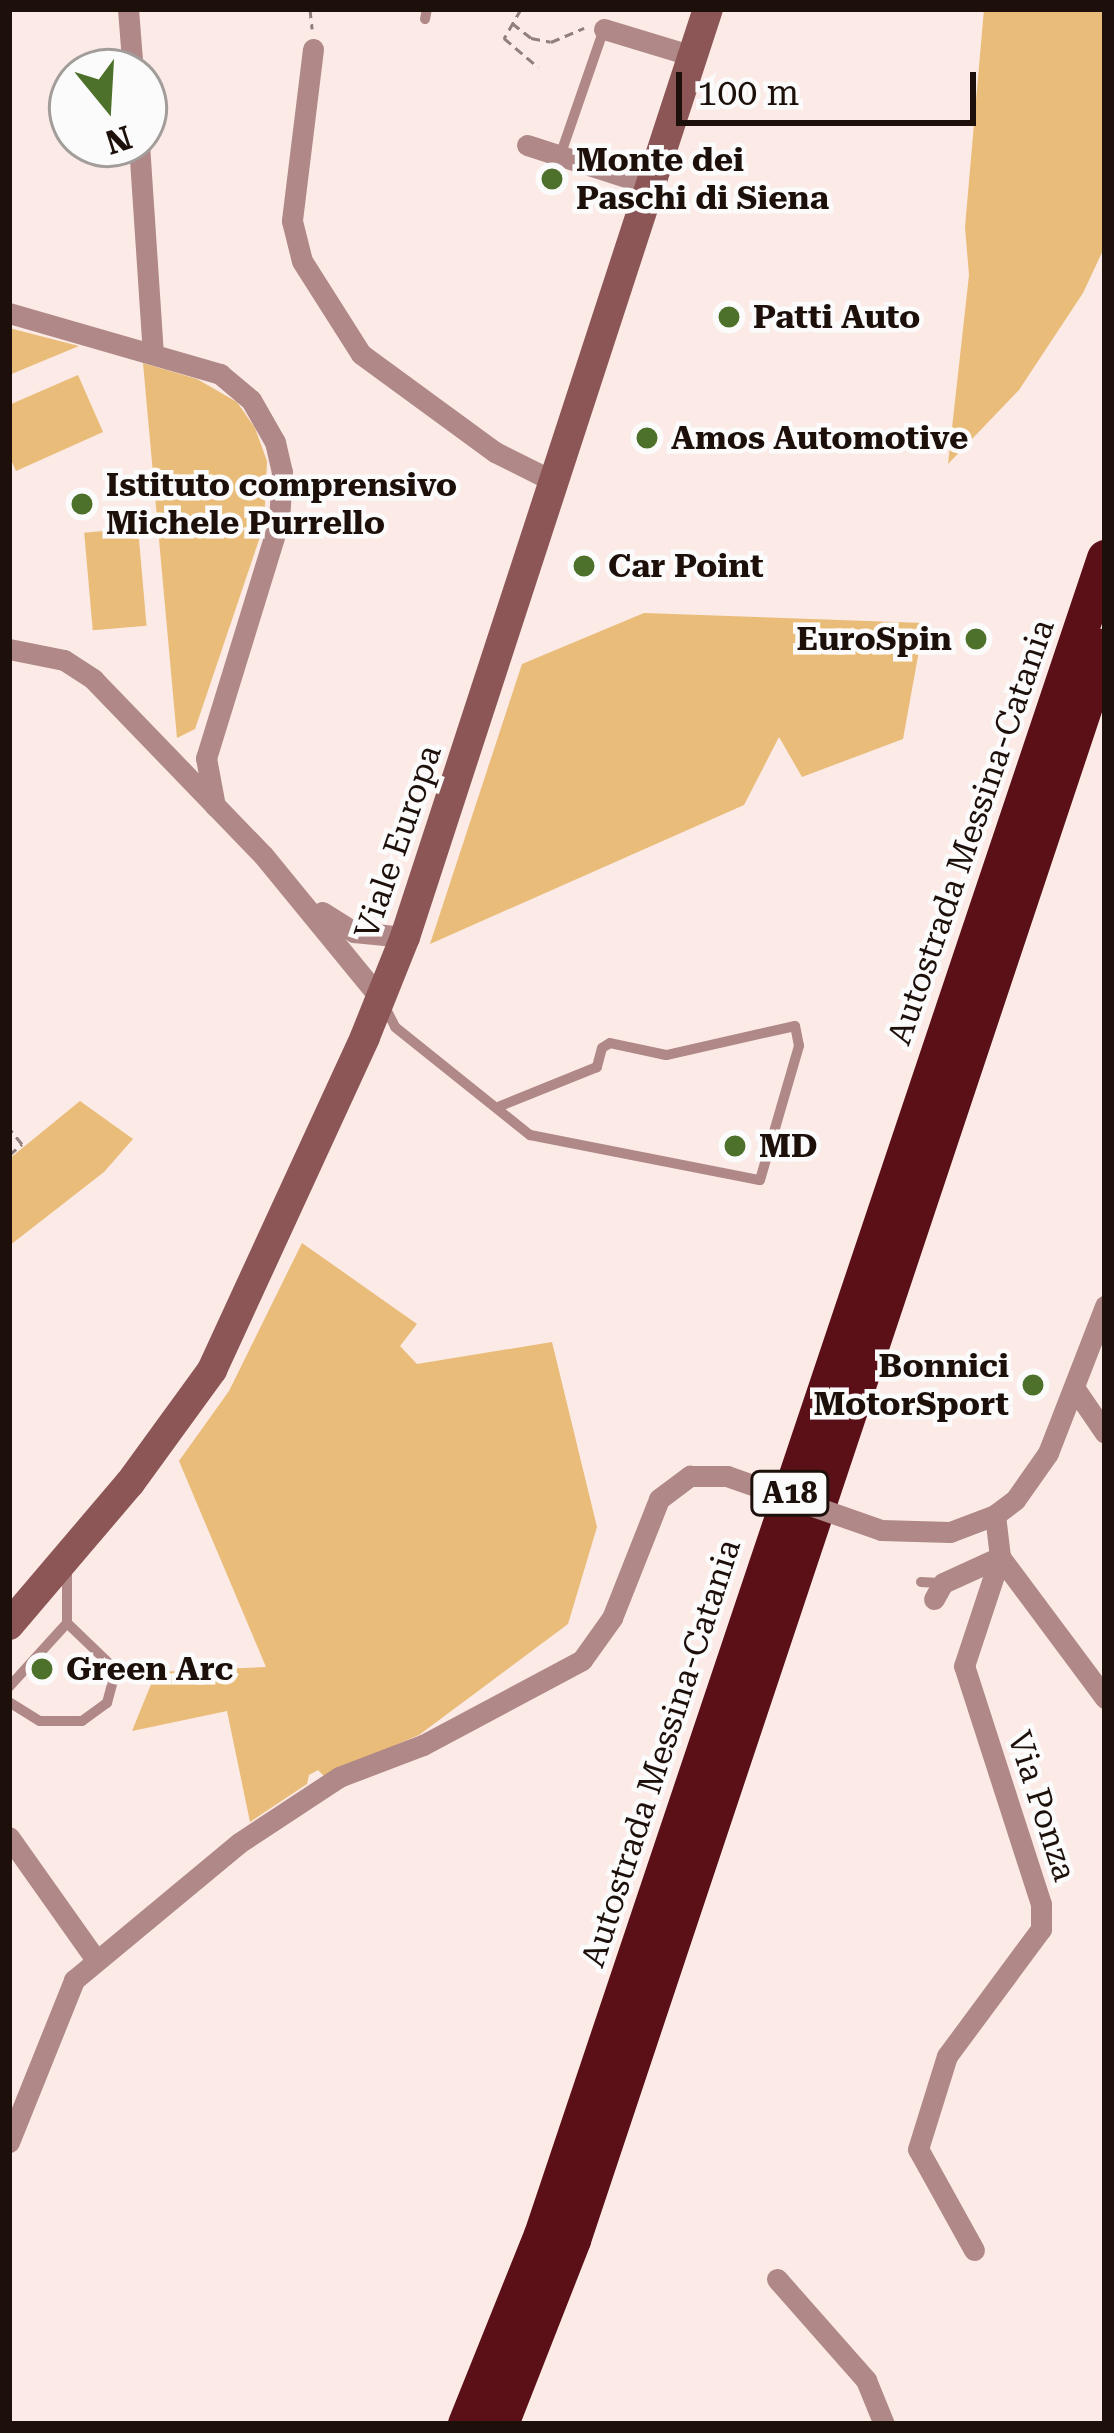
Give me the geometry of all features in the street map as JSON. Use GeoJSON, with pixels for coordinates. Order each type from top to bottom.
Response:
{"type":"FeatureCollection","features":[{"type":"Feature","properties":{"kind":"highway","name":"Autostrada Messina-Catania"},"geometry":{"type":"LineString","coordinates":[[466,2424],[542,2234],[1105,558]]}},
{"type":"Feature","properties":{"kind":"highway"},"geometry":{"type":"LineString","coordinates":[[520,2373],[713,1768],[1105,608]]}},
{"type":"Feature","properties":{"kind":"highway","name":"Autostrada Messina-Catania"},"geometry":{"type":"LineString","coordinates":[[501,2424],[573,2240],[1105,646]]}},
{"type":"Feature","properties":{"kind":"main road","name":"Viale Europa"},"geometry":{"type":"LineString","coordinates":[[9,1625],[130,1484],[212,1370],[381,999],[405,938],[708,9]]}},
{"type":"Feature","properties":{"kind":"street"},"geometry":{"type":"LineString","coordinates":[[128,9],[131,48]]}},
{"type":"Feature","properties":{"kind":"street"},"geometry":{"type":"LineString","coordinates":[[604,29],[693,56]]}},
{"type":"Feature","properties":{"kind":"street"},"geometry":{"type":"LineString","coordinates":[[313,49],[292,221],[302,261],[361,354],[495,452],[555,482]]}},
{"type":"Feature","properties":{"kind":"street"},"geometry":{"type":"LineString","coordinates":[[526,146],[651,185]]}},
{"type":"Feature","properties":{"kind":"street"},"geometry":{"type":"LineString","coordinates":[[141,168],[153,353]]}},
{"type":"Feature","properties":{"kind":"street"},"geometry":{"type":"LineString","coordinates":[[9,313],[220,374],[266,423],[282,472],[279,521],[206,758],[215,806]]}},
{"type":"Feature","properties":{"kind":"street"},"geometry":{"type":"LineString","coordinates":[[9,650],[64,660],[93,679],[288,886],[381,999]]}},
{"type":"Feature","properties":{"kind":"street"},"geometry":{"type":"LineString","coordinates":[[168,757],[196,748],[214,725]]}},
{"type":"Feature","properties":{"kind":"street"},"geometry":{"type":"LineString","coordinates":[[288,886],[354,932],[405,938]]}},
{"type":"Feature","properties":{"kind":"street"},"geometry":{"type":"LineString","coordinates":[[9,2141],[74,1980],[239,1843],[339,1777],[501,1707],[565,1673],[598,1641],[613,1618],[659,1499],[690,1476],[728,1476],[881,1530],[950,1532],[995,1515],[1034,1479],[1075,1389],[1105,1306]]}},
{"type":"Feature","properties":{"kind":"street"},"geometry":{"type":"LineString","coordinates":[[1075,1389],[1105,1433]]}},
{"type":"Feature","properties":{"kind":"street"},"geometry":{"type":"LineString","coordinates":[[995,1515],[1000,1557],[1105,1698]]}},
{"type":"Feature","properties":{"kind":"street"},"geometry":{"type":"LineString","coordinates":[[932,1588],[1000,1557]]}},
{"type":"Feature","properties":{"kind":"street","name":"Via Ponza"},"geometry":{"type":"LineString","coordinates":[[974,2249],[918,2149],[947,2056],[1041,1929],[1041,1904],[964,1666],[1000,1557]]}},
{"type":"Feature","properties":{"kind":"street"},"geometry":{"type":"LineString","coordinates":[[9,1837],[95,1960]]}},
{"type":"Feature","properties":{"kind":"street"},"geometry":{"type":"LineString","coordinates":[[777,2279],[866,2380],[884,2424]]}},
{"type":"Feature","properties":{"kind":"lane"},"geometry":{"type":"LineString","coordinates":[[560,157],[604,29]]}},
{"type":"Feature","properties":{"kind":"lane"},"geometry":{"type":"LineString","coordinates":[[381,999],[395,1027],[530,1135],[760,1180],[799,1046],[795,1026],[666,1055],[610,1043],[602,1048],[597,1067],[498,1107]]}},
{"type":"Feature","properties":{"kind":"lane"},"geometry":{"type":"LineString","coordinates":[[9,1687],[68,1623],[67,1557]]}},
{"type":"Feature","properties":{"kind":"lane"},"geometry":{"type":"LineString","coordinates":[[9,1702],[40,1721],[82,1721],[107,1703],[116,1670],[68,1623]]}},
{"type":"Feature","properties":{"kind":"path"},"geometry":{"type":"LineString","coordinates":[[521,9],[503,38],[538,67]]}},
{"type":"Feature","properties":{"kind":"path"},"geometry":{"type":"LineString","coordinates":[[512,23],[531,38],[551,42],[577,27],[604,29]]}},
{"type":"Feature","properties":{"kind":"path"},"geometry":{"type":"LineString","coordinates":[[9,1155],[22,1144],[10,1129]]}},
{"type":"Feature","properties":{"kind":"shaded area"},"geometry":{"type":"Polygon","coordinates":[[[984,9],[1105,9],[1105,246],[1083,293],[1019,390],[948,464],[969,275],[965,227],[984,9]]]}},
{"type":"Feature","properties":{"kind":"shaded area"},"geometry":{"type":"Polygon","coordinates":[[[9,328],[79,346],[9,375],[9,328]]]}},
{"type":"Feature","properties":{"kind":"shaded area"},"geometry":{"type":"Polygon","coordinates":[[[143,363],[197,379],[237,402],[255,428],[267,461],[264,525],[195,729],[177,738],[143,363]]]}},
{"type":"Feature","properties":{"kind":"shaded area"},"geometry":{"type":"Polygon","coordinates":[[[78,375],[103,432],[16,471],[9,455],[9,405],[78,375]]]}},
{"type":"Feature","properties":{"kind":"shaded area"},"geometry":{"type":"Polygon","coordinates":[[[138,528],[147,626],[93,630],[84,533],[138,528]]]}},
{"type":"Feature","properties":{"kind":"shaded area"},"geometry":{"type":"Polygon","coordinates":[[[644,613],[924,623],[903,739],[802,777],[779,737],[744,805],[430,944],[522,664],[644,613]]]}},
{"type":"Feature","properties":{"kind":"shaded area"},"geometry":{"type":"Polygon","coordinates":[[[80,1101],[133,1139],[104,1172],[9,1246],[9,1159],[80,1101]]]}},
{"type":"Feature","properties":{"kind":"shaded area"},"geometry":{"type":"Polygon","coordinates":[[[302,1243],[417,1324],[400,1346],[417,1364],[552,1342],[597,1527],[568,1624],[419,1735],[324,1776],[318,1770],[309,1775],[307,1784],[250,1822],[227,1711],[132,1731],[156,1672],[266,1667],[179,1461],[229,1391],[302,1243]]]}},
{"type":"Feature","properties":{"kind":"place","name":"Monte dei Paschi di Siena"},"geometry":{"type":"Point","coordinates":[552,179]}},
{"type":"Feature","properties":{"kind":"place","name":"Patti Auto"},"geometry":{"type":"Point","coordinates":[729,317]}},
{"type":"Feature","properties":{"kind":"place","name":"Amos Automotive"},"geometry":{"type":"Point","coordinates":[647,438]}},
{"type":"Feature","properties":{"kind":"place","name":"Istituto comprensivo Michele Purrello"},"geometry":{"type":"Point","coordinates":[82,504]}},
{"type":"Feature","properties":{"kind":"place","name":"Car Point"},"geometry":{"type":"Point","coordinates":[584,566]}},
{"type":"Feature","properties":{"kind":"place","name":"EuroSpin"},"geometry":{"type":"Point","coordinates":[976,639]}},
{"type":"Feature","properties":{"kind":"place","name":"MD"},"geometry":{"type":"Point","coordinates":[735,1146]}},
{"type":"Feature","properties":{"kind":"place","name":"Bonnici MotorSport"},"geometry":{"type":"Point","coordinates":[1033,1385]}},
{"type":"Feature","properties":{"kind":"place","name":"Green Arc"},"geometry":{"type":"Point","coordinates":[42,1669]}}]}
